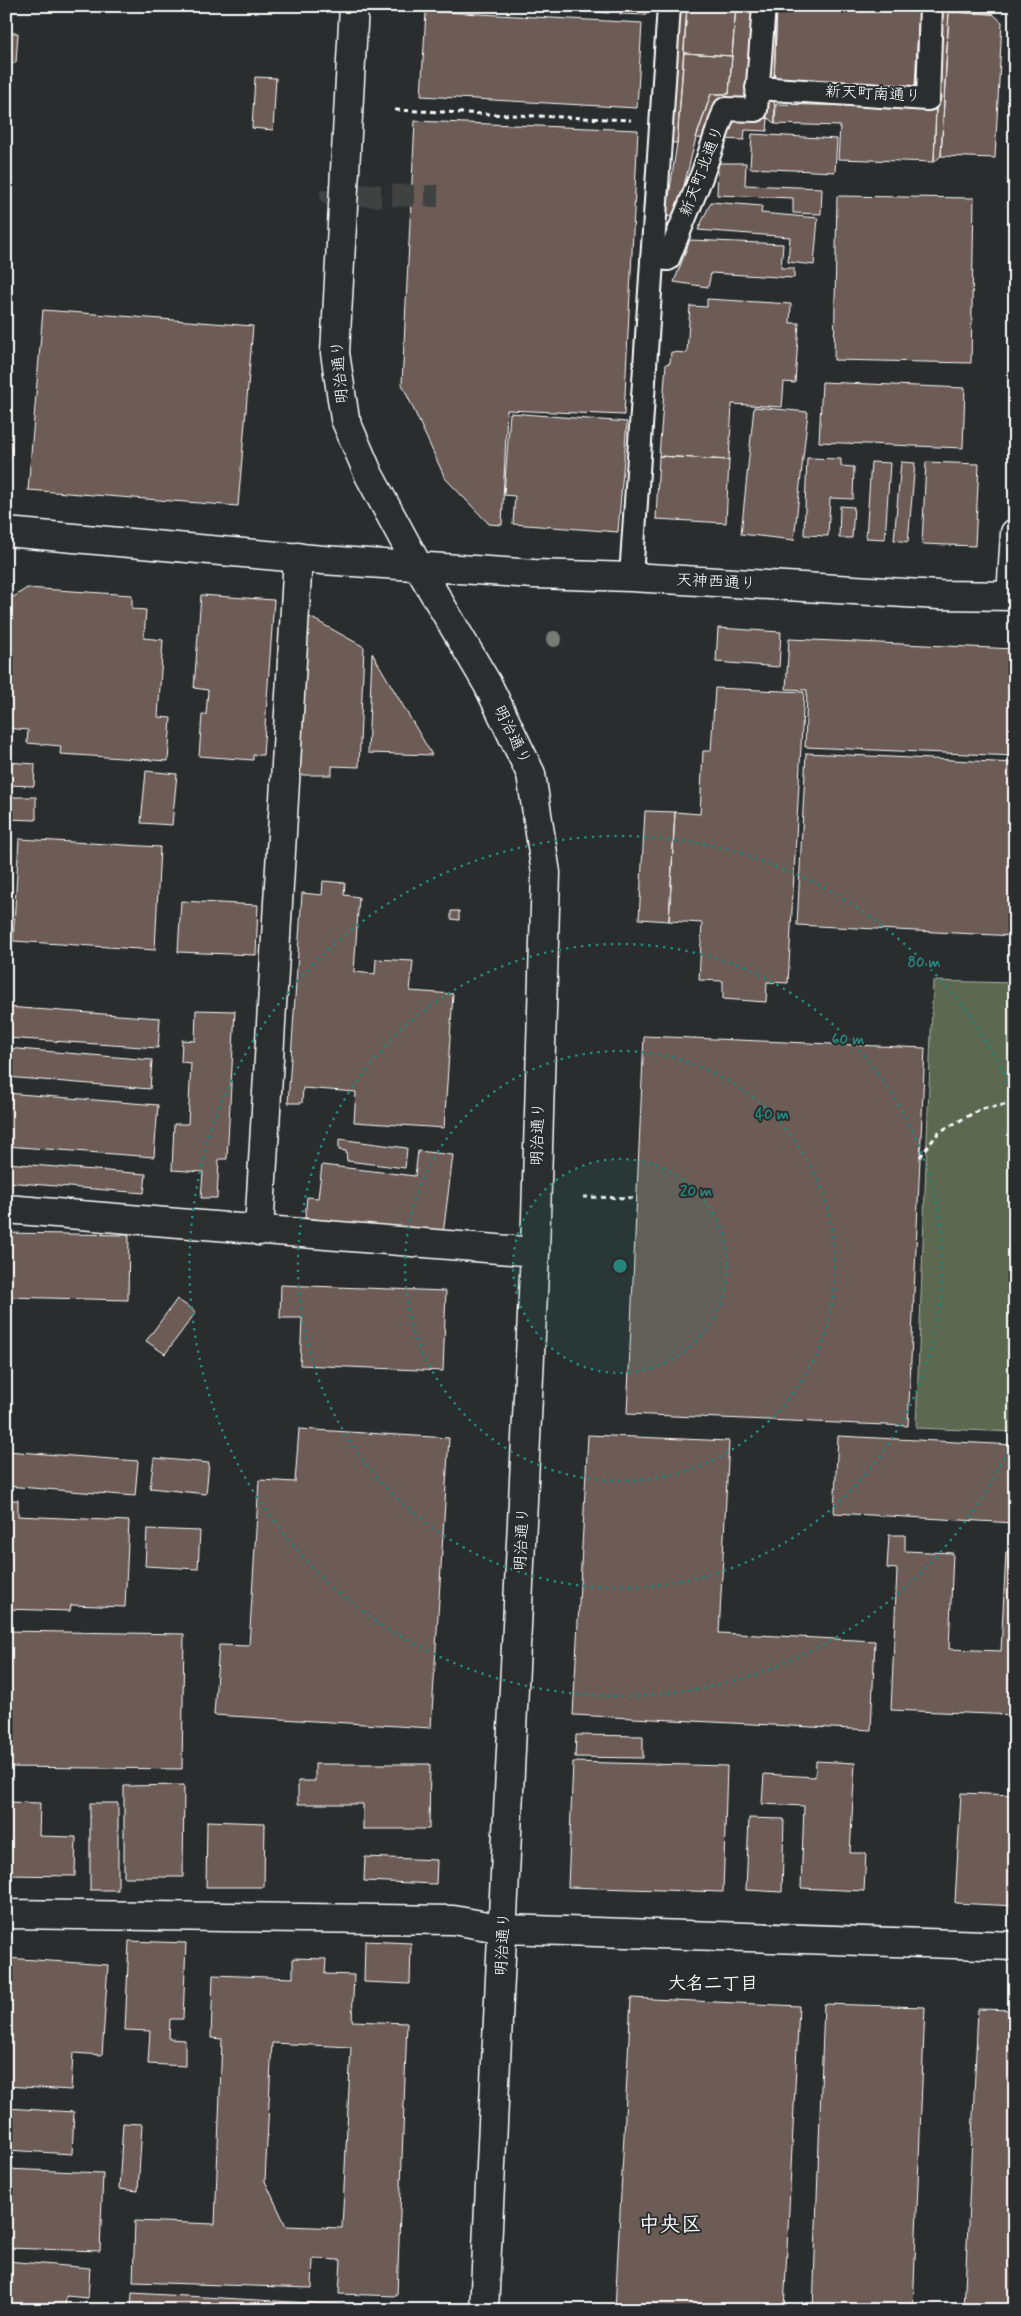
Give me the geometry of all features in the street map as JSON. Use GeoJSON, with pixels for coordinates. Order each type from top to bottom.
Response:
{"type":"FeatureCollection","features":[{"type":"Feature","properties":{"kind":"street","name":"明治通り"},"geometry":{"type":"LineString","coordinates":[[354,6],[335,353],[345,419],[369,475],[418,566],[488,685],[531,774],[546,874],[535,1252],[504,1929],[484,2310]]}},
{"type":"Feature","properties":{"kind":"street"},"geometry":{"type":"LineString","coordinates":[[631,577],[670,6]]}},
{"type":"Feature","properties":{"kind":"street","name":"新天町北通り"},"geometry":{"type":"LineString","coordinates":[[652,258],[668,259],[702,175],[725,109],[756,110],[764,6]]}},
{"type":"Feature","properties":{"kind":"street","name":"新天町南通り"},"geometry":{"type":"LineString","coordinates":[[757,88],[928,99],[931,6]]}},
{"type":"Feature","properties":{"kind":"street","name":"天神西通り"},"geometry":{"type":"LineString","coordinates":[[6,532],[418,566],[939,594],[1013,596]]}},
{"type":"Feature","properties":{"kind":"street"},"geometry":{"type":"LineString","coordinates":[[1013,596],[1015,533]]}},
{"type":"Feature","properties":{"kind":"street"},"geometry":{"type":"LineString","coordinates":[[259,1231],[298,557]]}},
{"type":"Feature","properties":{"kind":"street"},"geometry":{"type":"LineString","coordinates":[[6,1209],[535,1252]]}},
{"type":"Feature","properties":{"kind":"street"},"geometry":{"type":"LineString","coordinates":[[6,1914],[453,1920],[504,1929],[1015,1946]]}},
{"type":"Feature","properties":{"kind":"path"},"geometry":{"type":"LineString","coordinates":[[395,110],[662,122]]}},
{"type":"Feature","properties":{"kind":"path"},"geometry":{"type":"LineString","coordinates":[[920,1157],[939,1132],[981,1109],[1015,1103]]}},
{"type":"Feature","properties":{"kind":"path"},"geometry":{"type":"LineString","coordinates":[[583,1197],[637,1198]]}},
{"type":"Feature","properties":{"kind":"green space"},"geometry":{"type":"Polygon","coordinates":[[[933,981],[1015,983],[1015,1432],[916,1428],[933,981]]]}},
{"type":"Feature","properties":{"kind":"building"},"geometry":{"type":"Polygon","coordinates":[[[517,6],[609,6],[609,13],[517,6]]]}},
{"type":"Feature","properties":{"kind":"building"},"geometry":{"type":"Polygon","coordinates":[[[620,6],[646,6],[646,15],[620,14],[620,6]]]}},
{"type":"Feature","properties":{"kind":"building"},"geometry":{"type":"Polygon","coordinates":[[[661,6],[687,6],[677,143],[652,142],[661,6]]]}},
{"type":"Feature","properties":{"kind":"building"},"geometry":{"type":"Polygon","coordinates":[[[687,6],[736,6],[732,56],[684,53],[687,6]]]}},
{"type":"Feature","properties":{"kind":"building"},"geometry":{"type":"Polygon","coordinates":[[[736,6],[777,6],[774,81],[775,124],[768,118],[729,116],[720,139],[696,138],[711,94],[729,94],[736,6]]]}},
{"type":"Feature","properties":{"kind":"building"},"geometry":{"type":"Polygon","coordinates":[[[777,6],[919,9],[915,87],[774,81],[777,6]]]}},
{"type":"Feature","properties":{"kind":"building"},"geometry":{"type":"Polygon","coordinates":[[[860,6],[905,6],[905,8],[860,6]]]}},
{"type":"Feature","properties":{"kind":"building"},"geometry":{"type":"Polygon","coordinates":[[[905,6],[994,6],[993,14],[949,12],[941,156],[934,162],[936,108],[915,108],[919,9],[905,8],[905,6]]]}},
{"type":"Feature","properties":{"kind":"building"},"geometry":{"type":"Polygon","coordinates":[[[426,11],[642,23],[637,108],[421,96],[426,11]]]}},
{"type":"Feature","properties":{"kind":"building"},"geometry":{"type":"Polygon","coordinates":[[[949,12],[993,14],[1002,22],[995,158],[941,156],[949,12]]]}},
{"type":"Feature","properties":{"kind":"building"},"geometry":{"type":"Polygon","coordinates":[[[6,33],[18,33],[16,63],[6,63],[6,33]]]}},
{"type":"Feature","properties":{"kind":"building"},"geometry":{"type":"Polygon","coordinates":[[[684,53],[732,56],[729,94],[711,94],[696,138],[676,218],[666,216],[677,143],[684,53]]]}},
{"type":"Feature","properties":{"kind":"building"},"geometry":{"type":"Polygon","coordinates":[[[255,77],[276,78],[273,130],[252,128],[255,77]]]}},
{"type":"Feature","properties":{"kind":"building"},"geometry":{"type":"Polygon","coordinates":[[[776,104],[936,108],[934,162],[838,159],[840,126],[775,124],[776,104]]]}},
{"type":"Feature","properties":{"kind":"building"},"geometry":{"type":"Polygon","coordinates":[[[729,116],[768,118],[767,131],[745,130],[744,140],[720,139],[729,116]]]}},
{"type":"Feature","properties":{"kind":"building"},"geometry":{"type":"Polygon","coordinates":[[[415,121],[638,130],[624,415],[507,410],[502,525],[489,524],[445,478],[402,384],[415,121]]]}},
{"type":"Feature","properties":{"kind":"building"},"geometry":{"type":"Polygon","coordinates":[[[752,134],[837,139],[835,172],[750,168],[752,134]]]}},
{"type":"Feature","properties":{"kind":"building"},"geometry":{"type":"Polygon","coordinates":[[[718,163],[746,163],[745,185],[822,188],[821,214],[793,213],[793,198],[717,195],[718,163]]]}},
{"type":"Feature","properties":{"kind":"building"},"geometry":{"type":"Polygon","coordinates":[[[837,196],[974,198],[971,363],[834,360],[837,196]]]}},
{"type":"Feature","properties":{"kind":"building"},"geometry":{"type":"Polygon","coordinates":[[[711,202],[762,206],[761,213],[818,218],[814,265],[788,262],[790,237],[698,230],[711,202]]]}},
{"type":"Feature","properties":{"kind":"building"},"geometry":{"type":"Polygon","coordinates":[[[690,240],[783,244],[781,268],[794,268],[794,278],[711,273],[708,287],[674,282],[690,240]]]}},
{"type":"Feature","properties":{"kind":"building"},"geometry":{"type":"Polygon","coordinates":[[[707,299],[791,304],[790,323],[799,323],[795,383],[784,382],[782,407],[732,404],[729,460],[659,456],[666,364],[670,363],[671,352],[687,353],[690,306],[707,307],[707,299]]]}},
{"type":"Feature","properties":{"kind":"building"},"geometry":{"type":"Polygon","coordinates":[[[43,310],[253,326],[238,506],[28,490],[43,310]]]}},
{"type":"Feature","properties":{"kind":"building"},"geometry":{"type":"Polygon","coordinates":[[[822,382],[965,388],[963,448],[819,442],[822,382]]]}},
{"type":"Feature","properties":{"kind":"building"},"geometry":{"type":"Polygon","coordinates":[[[754,407],[808,412],[794,540],[741,534],[754,407]]]}},
{"type":"Feature","properties":{"kind":"building"},"geometry":{"type":"Polygon","coordinates":[[[510,413],[627,422],[618,532],[513,524],[515,496],[504,495],[510,413]]]}},
{"type":"Feature","properties":{"kind":"building"},"geometry":{"type":"Polygon","coordinates":[[[659,456],[729,460],[726,523],[656,519],[659,456]]]}},
{"type":"Feature","properties":{"kind":"building"},"geometry":{"type":"Polygon","coordinates":[[[807,458],[841,459],[841,466],[854,467],[853,499],[830,498],[828,536],[804,535],[807,458]]]}},
{"type":"Feature","properties":{"kind":"building"},"geometry":{"type":"Polygon","coordinates":[[[871,462],[890,463],[885,539],[866,538],[871,462]]]}},
{"type":"Feature","properties":{"kind":"building"},"geometry":{"type":"Polygon","coordinates":[[[901,462],[915,463],[908,542],[894,540],[901,462]]]}},
{"type":"Feature","properties":{"kind":"building"},"geometry":{"type":"Polygon","coordinates":[[[926,462],[979,464],[975,546],[922,544],[926,462]]]}},
{"type":"Feature","properties":{"kind":"building"},"geometry":{"type":"Polygon","coordinates":[[[840,506],[854,507],[852,538],[839,538],[840,506]]]}},
{"type":"Feature","properties":{"kind":"building"},"geometry":{"type":"Polygon","coordinates":[[[27,588],[132,595],[132,609],[146,610],[144,638],[163,640],[158,717],[171,718],[168,761],[60,754],[61,746],[27,743],[28,730],[6,728],[6,637],[9,600],[27,588]]]}},
{"type":"Feature","properties":{"kind":"building"},"geometry":{"type":"Polygon","coordinates":[[[201,595],[274,600],[263,755],[253,755],[253,760],[199,756],[202,715],[206,715],[208,690],[194,688],[201,595]]]}},
{"type":"Feature","properties":{"kind":"building"},"geometry":{"type":"Polygon","coordinates":[[[308,616],[364,647],[359,767],[332,766],[332,775],[300,775],[308,616]]]}},
{"type":"Feature","properties":{"kind":"building"},"geometry":{"type":"Polygon","coordinates":[[[718,628],[781,632],[779,667],[716,662],[718,628]]]}},
{"type":"Feature","properties":{"kind":"building"},"geometry":{"type":"Polygon","coordinates":[[[789,639],[1015,649],[1015,756],[805,747],[807,690],[786,689],[789,639]]]}},
{"type":"Feature","properties":{"kind":"building"},"geometry":{"type":"Polygon","coordinates":[[[372,653],[432,755],[368,753],[372,653]]]}},
{"type":"Feature","properties":{"kind":"building"},"geometry":{"type":"Polygon","coordinates":[[[715,688],[804,692],[788,983],[767,982],[766,1002],[723,999],[723,981],[699,980],[702,923],[669,921],[675,812],[700,814],[703,751],[711,751],[715,688]]]}},
{"type":"Feature","properties":{"kind":"building"},"geometry":{"type":"Polygon","coordinates":[[[806,753],[1015,763],[1015,936],[797,925],[806,753]]]}},
{"type":"Feature","properties":{"kind":"building"},"geometry":{"type":"Polygon","coordinates":[[[8,762],[35,764],[34,786],[7,785],[8,762]]]}},
{"type":"Feature","properties":{"kind":"building"},"geometry":{"type":"Polygon","coordinates":[[[146,771],[177,774],[172,825],[141,823],[146,771]]]}},
{"type":"Feature","properties":{"kind":"building"},"geometry":{"type":"Polygon","coordinates":[[[6,797],[36,797],[36,820],[6,819],[6,797]]]}},
{"type":"Feature","properties":{"kind":"building"},"geometry":{"type":"Polygon","coordinates":[[[645,811],[675,812],[669,921],[639,919],[645,811]]]}},
{"type":"Feature","properties":{"kind":"building"},"geometry":{"type":"Polygon","coordinates":[[[19,839],[160,847],[155,950],[13,941],[19,839]]]}},
{"type":"Feature","properties":{"kind":"building"},"geometry":{"type":"Polygon","coordinates":[[[323,881],[345,883],[344,895],[359,897],[354,972],[375,974],[376,959],[413,961],[410,991],[453,994],[444,1128],[354,1122],[356,1092],[303,1088],[302,1103],[288,1103],[302,893],[322,895],[323,881]]]}},
{"type":"Feature","properties":{"kind":"building"},"geometry":{"type":"Polygon","coordinates":[[[181,901],[258,905],[256,955],[178,952],[181,901]]]}},
{"type":"Feature","properties":{"kind":"building"},"geometry":{"type":"Polygon","coordinates":[[[451,911],[459,911],[459,920],[451,919],[451,911]]]}},
{"type":"Feature","properties":{"kind":"building"},"geometry":{"type":"Polygon","coordinates":[[[6,1007],[160,1018],[158,1048],[6,1038],[6,1007]]]}},
{"type":"Feature","properties":{"kind":"building"},"geometry":{"type":"Polygon","coordinates":[[[196,1010],[235,1011],[227,1159],[219,1159],[217,1198],[201,1198],[203,1172],[172,1170],[174,1124],[188,1124],[191,1063],[181,1062],[182,1040],[195,1041],[196,1010]]]}},
{"type":"Feature","properties":{"kind":"building"},"geometry":{"type":"Polygon","coordinates":[[[644,1036],[925,1048],[908,1426],[627,1414],[644,1036]]]}},
{"type":"Feature","properties":{"kind":"building"},"geometry":{"type":"Polygon","coordinates":[[[6,1048],[152,1060],[150,1089],[6,1077],[6,1048]]]}},
{"type":"Feature","properties":{"kind":"building"},"geometry":{"type":"Polygon","coordinates":[[[6,1093],[158,1105],[154,1157],[6,1146],[6,1093]]]}},
{"type":"Feature","properties":{"kind":"building"},"geometry":{"type":"Polygon","coordinates":[[[339,1139],[407,1148],[405,1168],[347,1161],[346,1151],[339,1150],[339,1139]]]}},
{"type":"Feature","properties":{"kind":"building"},"geometry":{"type":"Polygon","coordinates":[[[418,1151],[453,1155],[443,1234],[305,1218],[307,1197],[318,1198],[322,1165],[415,1176],[418,1151]]]}},
{"type":"Feature","properties":{"kind":"building"},"geometry":{"type":"Polygon","coordinates":[[[6,1163],[146,1174],[144,1193],[6,1182],[6,1163]]]}},
{"type":"Feature","properties":{"kind":"building"},"geometry":{"type":"Polygon","coordinates":[[[6,1233],[129,1235],[128,1300],[6,1297],[6,1233]]]}},
{"type":"Feature","properties":{"kind":"building"},"geometry":{"type":"Polygon","coordinates":[[[281,1285],[446,1291],[443,1371],[300,1365],[302,1318],[280,1318],[281,1285]]]}},
{"type":"Feature","properties":{"kind":"building"},"geometry":{"type":"Polygon","coordinates":[[[177,1299],[196,1312],[165,1354],[146,1341],[177,1299]]]}},
{"type":"Feature","properties":{"kind":"building"},"geometry":{"type":"Polygon","coordinates":[[[299,1429],[449,1438],[431,1728],[214,1715],[219,1645],[249,1646],[259,1480],[295,1482],[299,1429]]]}},
{"type":"Feature","properties":{"kind":"building"},"geometry":{"type":"Polygon","coordinates":[[[588,1435],[729,1441],[719,1633],[875,1641],[871,1730],[573,1715],[588,1435]]]}},
{"type":"Feature","properties":{"kind":"building"},"geometry":{"type":"Polygon","coordinates":[[[838,1436],[1015,1445],[1015,1523],[834,1513],[838,1436]]]}},
{"type":"Feature","properties":{"kind":"building"},"geometry":{"type":"Polygon","coordinates":[[[6,1451],[138,1461],[135,1496],[6,1486],[6,1451]]]}},
{"type":"Feature","properties":{"kind":"building"},"geometry":{"type":"Polygon","coordinates":[[[154,1458],[209,1463],[206,1494],[150,1488],[154,1458]]]}},
{"type":"Feature","properties":{"kind":"building"},"geometry":{"type":"Polygon","coordinates":[[[6,1500],[18,1500],[18,1516],[129,1521],[125,1607],[71,1605],[70,1611],[6,1609],[6,1500]]]}},
{"type":"Feature","properties":{"kind":"building"},"geometry":{"type":"Polygon","coordinates":[[[147,1529],[200,1531],[198,1569],[145,1566],[147,1529]]]}},
{"type":"Feature","properties":{"kind":"building"},"geometry":{"type":"Polygon","coordinates":[[[889,1535],[905,1535],[905,1551],[953,1553],[949,1649],[1001,1651],[1006,1552],[1015,1552],[1015,1715],[891,1710],[897,1569],[887,1568],[889,1535]]]}},
{"type":"Feature","properties":{"kind":"building"},"geometry":{"type":"Polygon","coordinates":[[[6,1631],[184,1634],[182,1769],[6,1767],[6,1631]]]}},
{"type":"Feature","properties":{"kind":"building"},"geometry":{"type":"Polygon","coordinates":[[[576,1735],[643,1736],[643,1758],[575,1757],[576,1735]]]}},
{"type":"Feature","properties":{"kind":"building"},"geometry":{"type":"Polygon","coordinates":[[[816,1761],[855,1763],[850,1853],[866,1853],[864,1891],[801,1888],[804,1806],[762,1804],[764,1774],[815,1777],[816,1761]]]}},
{"type":"Feature","properties":{"kind":"building"},"geometry":{"type":"Polygon","coordinates":[[[573,1762],[727,1766],[723,1892],[568,1887],[573,1762]]]}},
{"type":"Feature","properties":{"kind":"building"},"geometry":{"type":"Polygon","coordinates":[[[315,1764],[430,1764],[429,1829],[363,1829],[363,1804],[298,1804],[298,1781],[315,1781],[315,1764]]]}},
{"type":"Feature","properties":{"kind":"building"},"geometry":{"type":"Polygon","coordinates":[[[184,1785],[183,1877],[124,1877],[124,1786],[184,1785]]]}},
{"type":"Feature","properties":{"kind":"building"},"geometry":{"type":"Polygon","coordinates":[[[961,1793],[1015,1795],[1015,1906],[955,1903],[961,1793]]]}},
{"type":"Feature","properties":{"kind":"building"},"geometry":{"type":"Polygon","coordinates":[[[6,1802],[40,1803],[39,1836],[76,1837],[75,1876],[6,1875],[6,1802]]]}},
{"type":"Feature","properties":{"kind":"building"},"geometry":{"type":"Polygon","coordinates":[[[90,1803],[118,1803],[118,1890],[90,1890],[90,1803]]]}},
{"type":"Feature","properties":{"kind":"building"},"geometry":{"type":"Polygon","coordinates":[[[749,1818],[784,1819],[782,1892],[746,1890],[749,1818]]]}},
{"type":"Feature","properties":{"kind":"building"},"geometry":{"type":"Polygon","coordinates":[[[207,1821],[265,1823],[264,1887],[206,1887],[207,1821]]]}},
{"type":"Feature","properties":{"kind":"building"},"geometry":{"type":"Polygon","coordinates":[[[365,1857],[437,1860],[436,1884],[364,1881],[365,1857]]]}},
{"type":"Feature","properties":{"kind":"building"},"geometry":{"type":"Polygon","coordinates":[[[129,1941],[186,1943],[183,2019],[170,2019],[169,2039],[185,2040],[185,2066],[148,2064],[150,2031],[125,2030],[129,1941]]]}},
{"type":"Feature","properties":{"kind":"building"},"geometry":{"type":"Polygon","coordinates":[[[365,1941],[411,1943],[410,1984],[364,1982],[365,1941]]]}},
{"type":"Feature","properties":{"kind":"building"},"geometry":{"type":"Polygon","coordinates":[[[6,1958],[108,1965],[102,2055],[73,2053],[71,2090],[6,2086],[6,1958]]]}},
{"type":"Feature","properties":{"kind":"building"},"geometry":{"type":"Polygon","coordinates":[[[293,1958],[326,1959],[325,1974],[354,1975],[352,2021],[407,2023],[397,2296],[339,2294],[341,2260],[313,2259],[312,2288],[133,2282],[135,2221],[215,2224],[222,2039],[211,2038],[213,1975],[293,1978],[293,1958]],[[272,2043],[265,2181],[286,2226],[342,2228],[351,2047],[272,2043]]]}},
{"type":"Feature","properties":{"kind":"building"},"geometry":{"type":"Polygon","coordinates":[[[631,1998],[799,2006],[784,2310],[615,2310],[631,1998]]]}},
{"type":"Feature","properties":{"kind":"building"},"geometry":{"type":"Polygon","coordinates":[[[824,2004],[925,2007],[913,2310],[813,2310],[824,2004]]]}},
{"type":"Feature","properties":{"kind":"building"},"geometry":{"type":"Polygon","coordinates":[[[978,2009],[1015,2010],[1015,2310],[964,2310],[978,2009]]]}},
{"type":"Feature","properties":{"kind":"building"},"geometry":{"type":"Polygon","coordinates":[[[6,2108],[74,2112],[72,2154],[6,2150],[6,2108]]]}},
{"type":"Feature","properties":{"kind":"building"},"geometry":{"type":"Polygon","coordinates":[[[123,2123],[142,2124],[138,2191],[119,2189],[123,2123]]]}},
{"type":"Feature","properties":{"kind":"building"},"geometry":{"type":"Polygon","coordinates":[[[6,2169],[103,2173],[100,2251],[6,2248],[6,2169]]]}},
{"type":"Feature","properties":{"kind":"building"},"geometry":{"type":"Polygon","coordinates":[[[6,2261],[90,2268],[88,2298],[66,2296],[65,2310],[6,2310],[6,2261]]]}},
{"type":"Feature","properties":{"kind":"building"},"geometry":{"type":"Polygon","coordinates":[[[132,2293],[382,2307],[382,2310],[131,2310],[132,2293]]]}},
{"type":"Feature","properties":{"kind":"tunnel"},"geometry":{"type":"LineString","coordinates":[[331,190],[331,195],[438,196]]}},
{"type":"Feature","properties":{"kind":"district","name":"大名二丁目"},"geometry":{"type":"Point","coordinates":[713,1984]}},
{"type":"Feature","properties":{"kind":"district","name":"中央区"},"geometry":{"type":"Point","coordinates":[670,2225]}}]}
